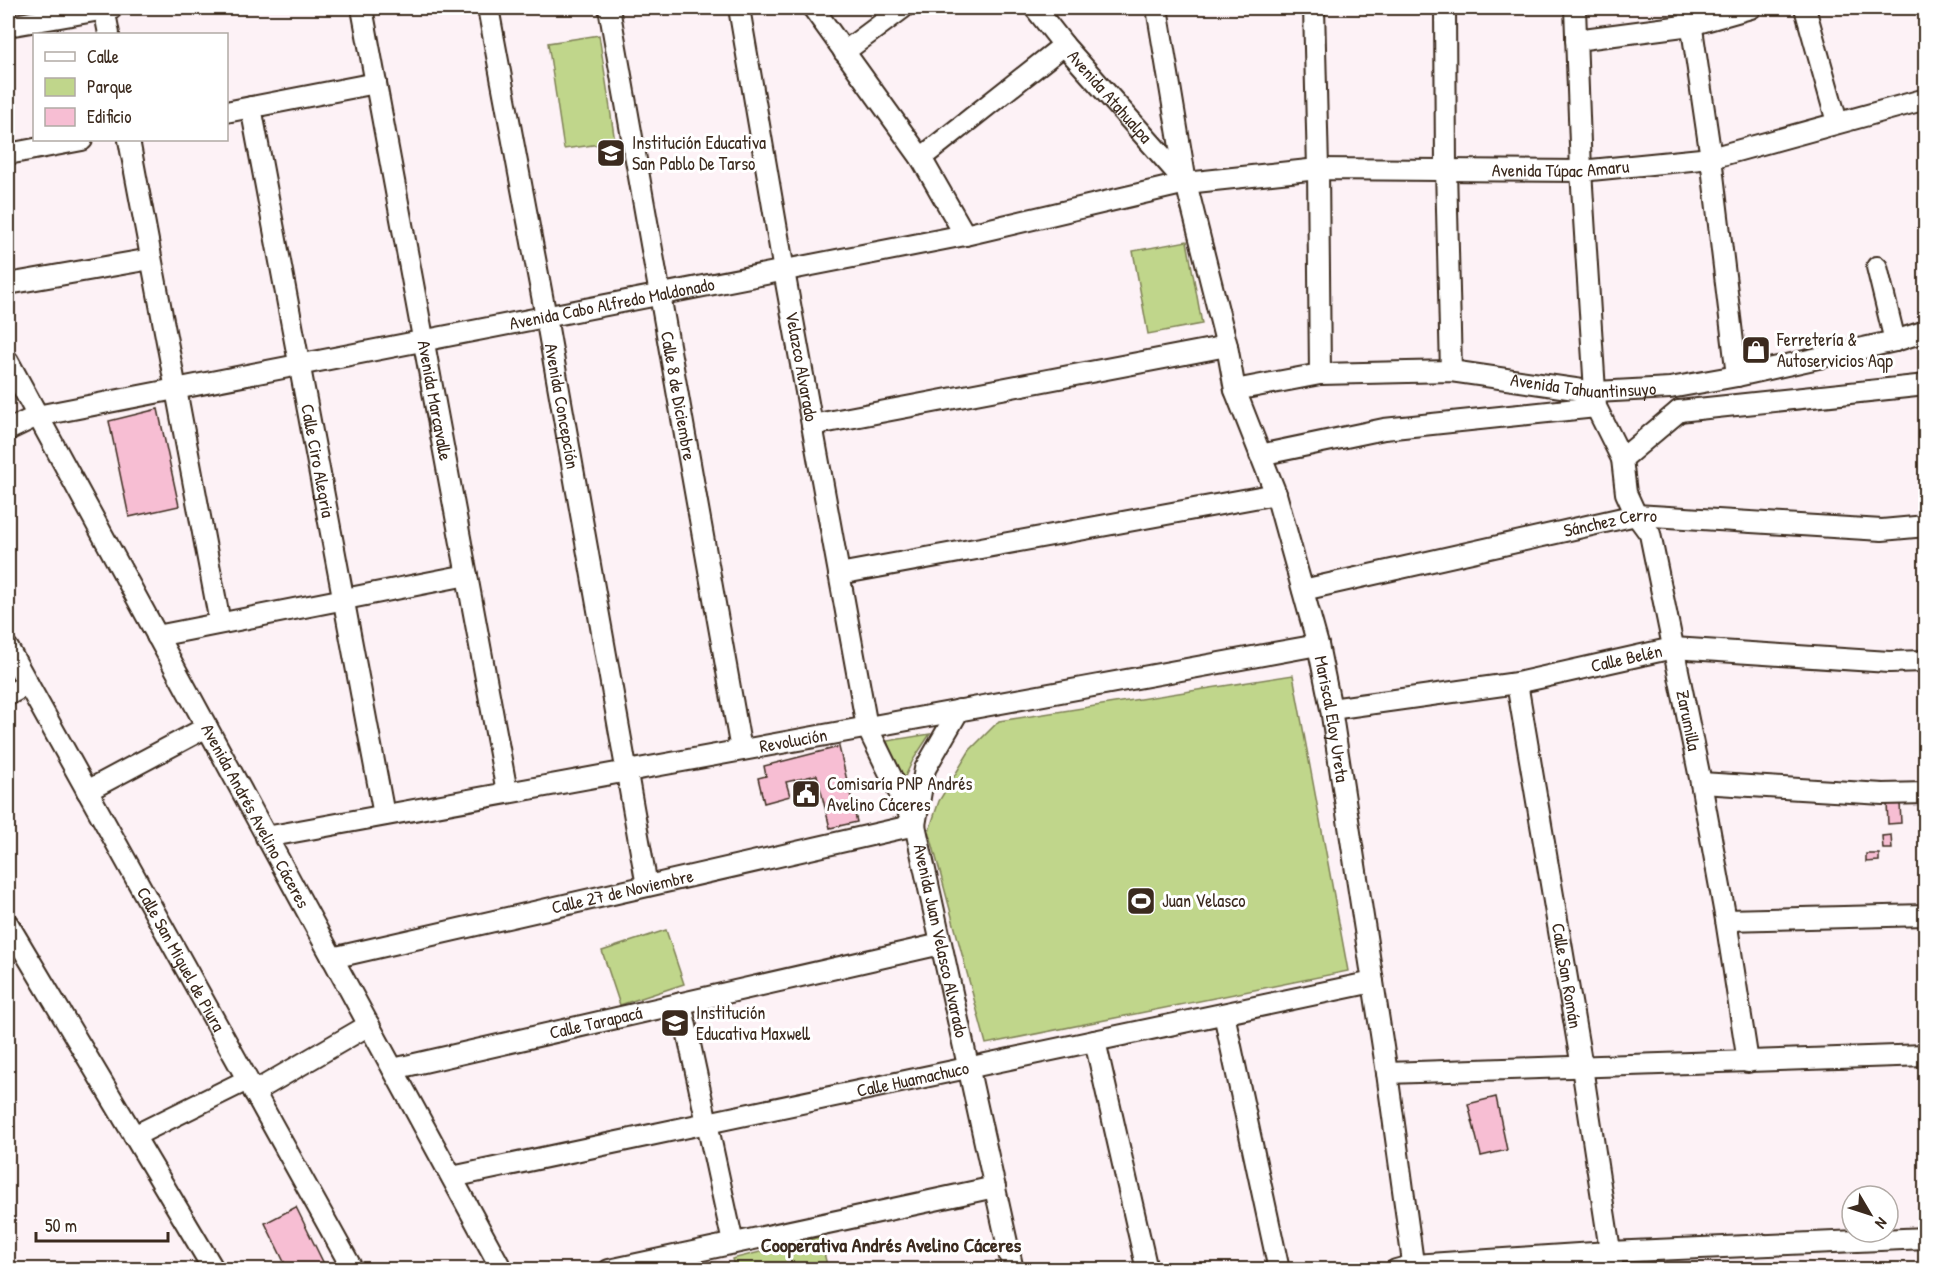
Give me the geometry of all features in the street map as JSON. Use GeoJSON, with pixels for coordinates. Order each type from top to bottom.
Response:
{"type":"FeatureCollection","features":[{"type":"Feature","properties":{"kind":"street"},"geometry":{"type":"LineString","coordinates":[[8,26],[107,8],[109,33]]}},
{"type":"Feature","properties":{"kind":"street","name":"Avenida Marcavalle"},"geometry":{"type":"LineString","coordinates":[[362,8],[507,792]]}},
{"type":"Feature","properties":{"kind":"street","name":"Avenida Concepción"},"geometry":{"type":"LineString","coordinates":[[488,8],[546,317],[647,886]]}},
{"type":"Feature","properties":{"kind":"street","name":"Calle 8 de Diciembre"},"geometry":{"type":"LineString","coordinates":[[609,8],[741,750]]}},
{"type":"Feature","properties":{"kind":"street","name":"Velazco Alvarado"},"geometry":{"type":"LineString","coordinates":[[739,8],[867,727]]}},
{"type":"Feature","properties":{"kind":"street"},"geometry":{"type":"LineString","coordinates":[[813,8],[921,158],[965,235]]}},
{"type":"Feature","properties":{"kind":"street"},"geometry":{"type":"LineString","coordinates":[[843,52],[903,8]]}},
{"type":"Feature","properties":{"kind":"street","name":"Avenida Atahualpa"},"geometry":{"type":"LineString","coordinates":[[1035,8],[1064,45],[1186,183]]}},
{"type":"Feature","properties":{"kind":"street","name":"Mariscal Eloy Ureta"},"geometry":{"type":"LineString","coordinates":[[1157,8],[1186,183],[1236,390],[1276,494],[1318,645],[1331,709],[1387,1073],[1408,1268]]}},
{"type":"Feature","properties":{"kind":"street"},"geometry":{"type":"LineString","coordinates":[[1314,8],[1320,374]]}},
{"type":"Feature","properties":{"kind":"street"},"geometry":{"type":"LineString","coordinates":[[1445,8],[1451,371]]}},
{"type":"Feature","properties":{"kind":"street"},"geometry":{"type":"LineString","coordinates":[[1260,455],[1384,429],[1596,400],[1581,171],[1575,8]]}},
{"type":"Feature","properties":{"kind":"street"},"geometry":{"type":"LineString","coordinates":[[1576,40],[1690,16],[1751,8]]}},
{"type":"Feature","properties":{"kind":"street"},"geometry":{"type":"LineString","coordinates":[[1805,8],[1837,122]]}},
{"type":"Feature","properties":{"kind":"street"},"geometry":{"type":"LineString","coordinates":[[1690,16],[1711,158],[1737,376]]}},
{"type":"Feature","properties":{"kind":"street"},"geometry":{"type":"LineString","coordinates":[[921,158],[1064,45]]}},
{"type":"Feature","properties":{"kind":"street"},"geometry":{"type":"LineString","coordinates":[[228,112],[376,83]]}},
{"type":"Feature","properties":{"kind":"street","name":"Avenida Túpac Amaru"},"geometry":{"type":"LineString","coordinates":[[1186,183],[1318,169],[1581,171],[1711,158],[1926,99]]}},
{"type":"Feature","properties":{"kind":"street","name":"Calle Ciro Alegria"},"geometry":{"type":"LineString","coordinates":[[250,107],[384,815]]}},
{"type":"Feature","properties":{"kind":"street"},"geometry":{"type":"LineString","coordinates":[[8,154],[77,141]]}},
{"type":"Feature","properties":{"kind":"street"},"geometry":{"type":"LineString","coordinates":[[129,141],[220,623]]}},
{"type":"Feature","properties":{"kind":"street","name":"Avenida Cabo Alfredo Maldonado"},"geometry":{"type":"LineString","coordinates":[[8,430],[37,416],[965,235],[1186,183]]}},
{"type":"Feature","properties":{"kind":"street"},"geometry":{"type":"LineString","coordinates":[[8,284],[152,259]]}},
{"type":"Feature","properties":{"kind":"street"},"geometry":{"type":"LineString","coordinates":[[1877,267],[1895,341]]}},
{"type":"Feature","properties":{"kind":"street","name":"Avenida Tahuantinsuyo"},"geometry":{"type":"LineString","coordinates":[[1236,390],[1320,374],[1451,371],[1596,400],[1737,376],[1895,341],[1926,331]]}},
{"type":"Feature","properties":{"kind":"street"},"geometry":{"type":"LineString","coordinates":[[812,425],[1227,346]]}},
{"type":"Feature","properties":{"kind":"street","name":"Avenida Andrés Avelino Cáceres"},"geometry":{"type":"LineString","coordinates":[[8,361],[452,1177],[494,1267]]}},
{"type":"Feature","properties":{"kind":"street"},"geometry":{"type":"LineString","coordinates":[[1622,459],[1679,411],[1926,385]]}},
{"type":"Feature","properties":{"kind":"street"},"geometry":{"type":"LineString","coordinates":[[1670,388],[1679,411]]}},
{"type":"Feature","properties":{"kind":"street","name":"Zarumilla"},"geometry":{"type":"LineString","coordinates":[[1596,400],[1622,459],[1626,493],[1636,515],[1650,534],[1701,783],[1726,920],[1748,1062]]}},
{"type":"Feature","properties":{"kind":"street"},"geometry":{"type":"LineString","coordinates":[[839,574],[1276,494]]}},
{"type":"Feature","properties":{"kind":"street","name":"Sánchez Cerro"},"geometry":{"type":"LineString","coordinates":[[1303,590],[1636,515],[1882,530],[1926,526]]}},
{"type":"Feature","properties":{"kind":"street"},"geometry":{"type":"LineString","coordinates":[[157,636],[467,575]]}},
{"type":"Feature","properties":{"kind":"street","name":"Revolución"},"geometry":{"type":"LineString","coordinates":[[266,837],[1318,645]]}},
{"type":"Feature","properties":{"kind":"street","name":"Calle San Miguel de Piura"},"geometry":{"type":"LineString","coordinates":[[8,648],[352,1269]]}},
{"type":"Feature","properties":{"kind":"street","name":"Calle Belén"},"geometry":{"type":"LineString","coordinates":[[1331,709],[1517,682],[1673,648],[1889,662],[1926,661]]}},
{"type":"Feature","properties":{"kind":"street","name":"Calle San Román"},"geometry":{"type":"LineString","coordinates":[[1517,682],[1582,1067],[1611,1261]]}},
{"type":"Feature","properties":{"kind":"street"},"geometry":{"type":"LineString","coordinates":[[8,695],[28,684]]}},
{"type":"Feature","properties":{"kind":"street"},"geometry":{"type":"LineString","coordinates":[[915,825],[925,769],[959,710]]}},
{"type":"Feature","properties":{"kind":"street"},"geometry":{"type":"LineString","coordinates":[[87,791],[207,727]]}},
{"type":"Feature","properties":{"kind":"street","name":"Avenida Juan Velasco Alvarado"},"geometry":{"type":"LineString","coordinates":[[867,727],[915,825],[1012,1269]]}},
{"type":"Feature","properties":{"kind":"street"},"geometry":{"type":"LineString","coordinates":[[1701,783],[1883,794],[1926,794]]}},
{"type":"Feature","properties":{"kind":"street","name":"Calle 27 de Noviembre"},"geometry":{"type":"LineString","coordinates":[[333,958],[915,825]]}},
{"type":"Feature","properties":{"kind":"street"},"geometry":{"type":"LineString","coordinates":[[1726,920],[1926,915]]}},
{"type":"Feature","properties":{"kind":"street"},"geometry":{"type":"LineString","coordinates":[[8,924],[214,1269]]}},
{"type":"Feature","properties":{"kind":"street","name":"Calle Tarapacá"},"geometry":{"type":"LineString","coordinates":[[393,1069],[941,944]]}},
{"type":"Feature","properties":{"kind":"street","name":"Calle Huamachuco"},"geometry":{"type":"LineString","coordinates":[[452,1177],[1373,982]]}},
{"type":"Feature","properties":{"kind":"street"},"geometry":{"type":"LineString","coordinates":[[681,1003],[733,1243]]}},
{"type":"Feature","properties":{"kind":"street"},"geometry":{"type":"LineString","coordinates":[[1224,1014],[1279,1269]]}},
{"type":"Feature","properties":{"kind":"street"},"geometry":{"type":"LineString","coordinates":[[134,1136],[251,1086],[369,1025]]}},
{"type":"Feature","properties":{"kind":"street"},"geometry":{"type":"LineString","coordinates":[[1095,1041],[1147,1269]]}},
{"type":"Feature","properties":{"kind":"street"},"geometry":{"type":"LineString","coordinates":[[1387,1073],[1926,1055]]}},
{"type":"Feature","properties":{"kind":"street"},"geometry":{"type":"LineString","coordinates":[[609,1269],[994,1187]]}},
{"type":"Feature","properties":{"kind":"street"},"geometry":{"type":"LineString","coordinates":[[1408,1268],[1611,1261],[1926,1238]]}},
{"type":"Feature","properties":{"kind":"green space"},"geometry":{"type":"Polygon","coordinates":[[[599,35],[615,142],[564,149],[548,43],[599,35]]]}},
{"type":"Feature","properties":{"kind":"green space"},"geometry":{"type":"Polygon","coordinates":[[[1187,241],[1202,324],[1148,334],[1133,251],[1187,241]]]}},
{"type":"Feature","properties":{"kind":"green space","name":"Juan Velasco"},"geometry":{"type":"Polygon","coordinates":[[[1293,675],[1348,971],[986,1044],[929,831],[939,801],[970,750],[999,721],[1293,675]]]}},
{"type":"Feature","properties":{"kind":"green space"},"geometry":{"type":"Polygon","coordinates":[[[930,734],[913,760],[901,785],[887,741],[930,734]]]}},
{"type":"Feature","properties":{"kind":"green space"},"geometry":{"type":"Polygon","coordinates":[[[666,930],[684,984],[620,1005],[602,951],[666,930]]]}},
{"type":"Feature","properties":{"kind":"green space"},"geometry":{"type":"Polygon","coordinates":[[[820,1237],[828,1269],[735,1269],[732,1259],[820,1237]]]}},
{"type":"Feature","properties":{"kind":"building"},"geometry":{"type":"Polygon","coordinates":[[[158,409],[179,506],[129,517],[109,421],[158,409]]]}},
{"type":"Feature","properties":{"kind":"building"},"geometry":{"type":"Polygon","coordinates":[[[839,747],[857,822],[830,828],[817,775],[786,782],[790,796],[764,803],[758,778],[766,776],[764,766],[839,747]]]}},
{"type":"Feature","properties":{"kind":"building"},"geometry":{"type":"Polygon","coordinates":[[[1887,803],[1900,803],[1901,823],[1888,824],[1887,803]]]}},
{"type":"Feature","properties":{"kind":"building"},"geometry":{"type":"Polygon","coordinates":[[[1891,835],[1892,849],[1883,849],[1882,836],[1891,835]]]}},
{"type":"Feature","properties":{"kind":"building"},"geometry":{"type":"Polygon","coordinates":[[[1866,854],[1879,854],[1879,861],[1866,862],[1866,854]]]}},
{"type":"Feature","properties":{"kind":"building"},"geometry":{"type":"Polygon","coordinates":[[[1496,1097],[1507,1150],[1481,1156],[1468,1104],[1496,1097]]]}},
{"type":"Feature","properties":{"kind":"building"},"geometry":{"type":"Polygon","coordinates":[[[296,1207],[327,1270],[288,1270],[265,1223],[296,1207]]]}},
{"type":"Feature","properties":{"kind":"place","name":"Institución Educativa San Pablo De Tarso"},"geometry":{"type":"Point","coordinates":[611,153]}},
{"type":"Feature","properties":{"kind":"place","name":"Ferretería & Autoservicios Aqp"},"geometry":{"type":"Point","coordinates":[1756,350]}},
{"type":"Feature","properties":{"kind":"place","name":"Comisaría PNP Andrés Avelino Cáceres"},"geometry":{"type":"Point","coordinates":[806,794]}},
{"type":"Feature","properties":{"kind":"place","name":"Juan Velasco"},"geometry":{"type":"Point","coordinates":[1141,901]}},
{"type":"Feature","properties":{"kind":"place","name":"Institución Educativa Maxwell"},"geometry":{"type":"Point","coordinates":[675,1023]}},
{"type":"Feature","properties":{"kind":"district","name":"Cooperativa Andrés Avelino Cáceres"},"geometry":{"type":"Point","coordinates":[891,1245]}}]}
